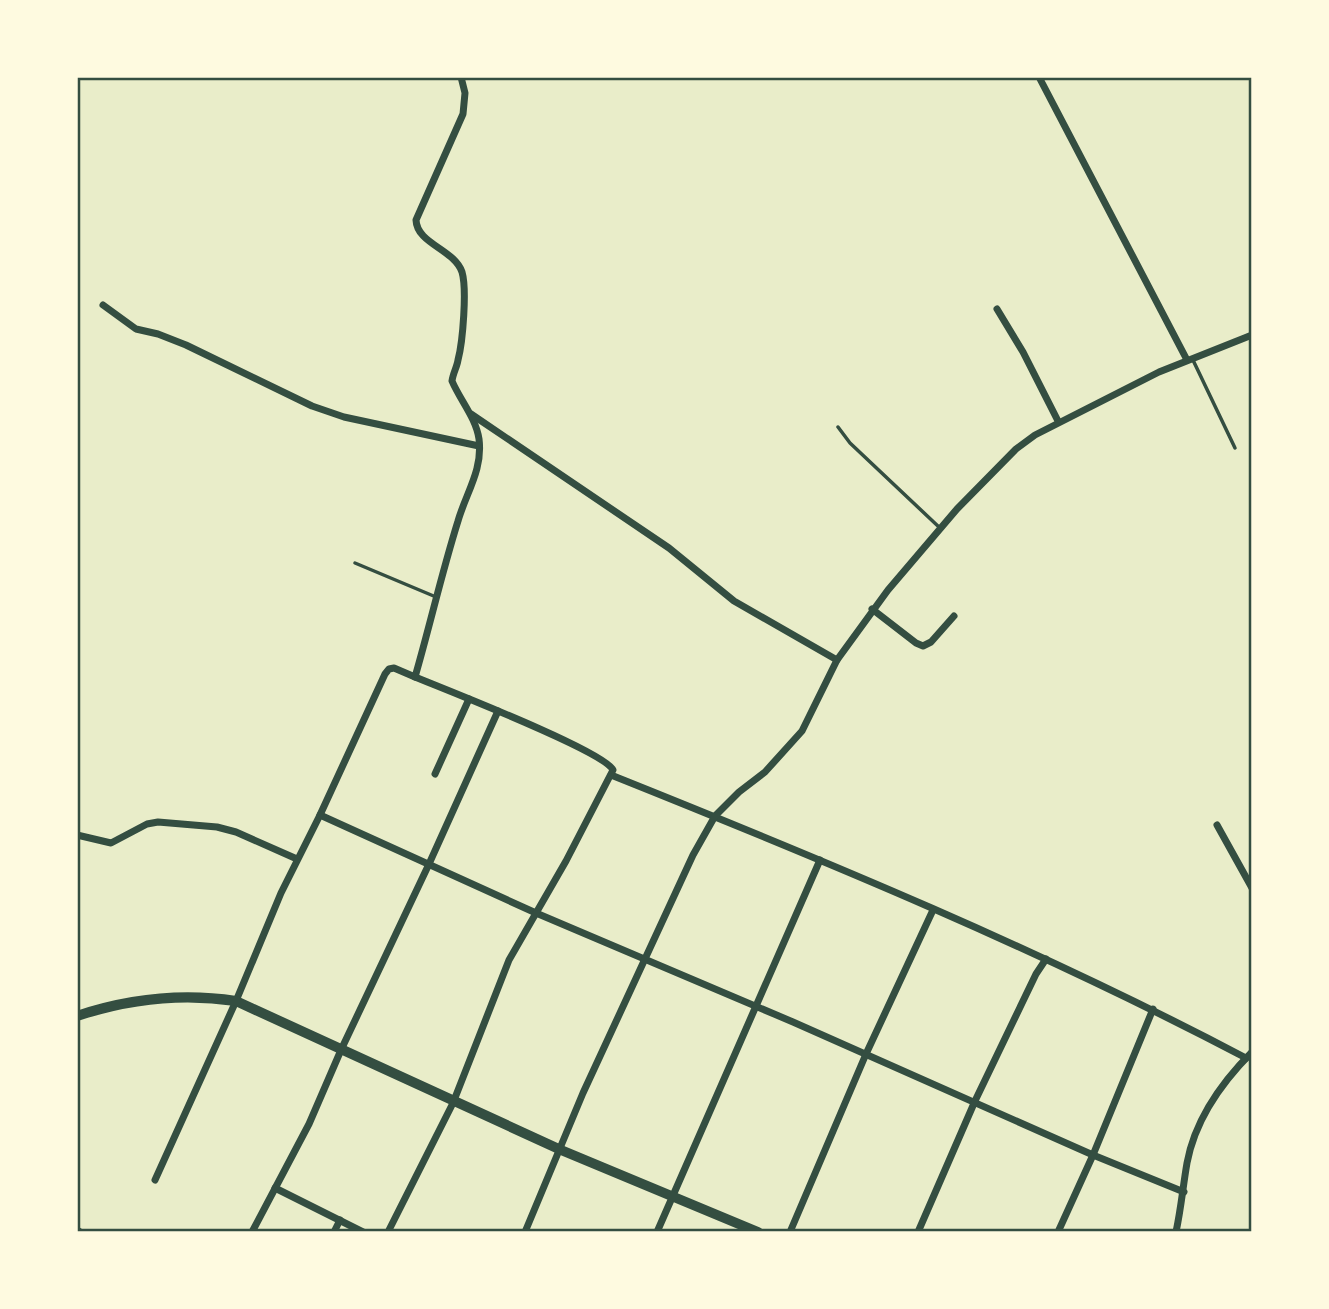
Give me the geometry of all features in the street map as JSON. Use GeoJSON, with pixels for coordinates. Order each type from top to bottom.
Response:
{"type":"FeatureCollection","features":[{"type":"Feature","properties":{"kind":"main road"},"geometry":{"type":"LineString","coordinates":[[77,1016],[136,1002],[189,996],[236,1002],[271,1015],[341,1050],[561,1150],[758,1232]]}},
{"type":"Feature","properties":{"kind":"street"},"geometry":{"type":"LineString","coordinates":[[415,677],[458,519],[477,473],[478,433],[452,381],[461,343],[461,271],[456,262],[418,231],[416,220],[463,114],[465,93],[461,77]]}},
{"type":"Feature","properties":{"kind":"street"},"geometry":{"type":"LineString","coordinates":[[1039,77],[1189,359]]}},
{"type":"Feature","properties":{"kind":"street"},"geometry":{"type":"LineString","coordinates":[[103,305],[136,328],[186,345],[312,406],[344,417],[479,446]]}},
{"type":"Feature","properties":{"kind":"street"},"geometry":{"type":"LineString","coordinates":[[997,309],[1023,352],[1058,421]]}},
{"type":"Feature","properties":{"kind":"street"},"geometry":{"type":"LineString","coordinates":[[525,1232],[583,1093],[693,855],[715,816],[739,792],[765,772],[802,731],[837,660],[872,609],[940,528],[1016,449],[1058,421],[1189,359],[1252,335]]}},
{"type":"Feature","properties":{"kind":"street"},"geometry":{"type":"LineString","coordinates":[[470,414],[669,548],[734,601],[837,660]]}},
{"type":"Feature","properties":{"kind":"street"},"geometry":{"type":"LineString","coordinates":[[872,609],[923,646],[954,616]]}},
{"type":"Feature","properties":{"kind":"street"},"geometry":{"type":"LineString","coordinates":[[155,1180],[297,859],[385,674],[388,669],[394,668],[561,738],[612,766],[611,775],[499,983],[453,1102],[388,1232]]}},
{"type":"Feature","properties":{"kind":"street"},"geometry":{"type":"LineString","coordinates":[[435,774],[469,699]]}},
{"type":"Feature","properties":{"kind":"street"},"geometry":{"type":"LineString","coordinates":[[252,1232],[309,1124],[498,712]]}},
{"type":"Feature","properties":{"kind":"street"},"geometry":{"type":"LineString","coordinates":[[611,775],[820,860],[1046,959],[1249,1055],[1226,1080],[1211,1103],[1194,1139],[1187,1162],[1176,1232]]}},
{"type":"Feature","properties":{"kind":"street"},"geometry":{"type":"LineString","coordinates":[[320,815],[645,961],[1184,1192]]}},
{"type":"Feature","properties":{"kind":"street"},"geometry":{"type":"LineString","coordinates":[[77,835],[111,843],[146,824],[158,822],[218,827],[236,832],[297,859]]}},
{"type":"Feature","properties":{"kind":"street"},"geometry":{"type":"LineString","coordinates":[[1217,825],[1252,888]]}},
{"type":"Feature","properties":{"kind":"street"},"geometry":{"type":"LineString","coordinates":[[657,1232],[820,860]]}},
{"type":"Feature","properties":{"kind":"street"},"geometry":{"type":"LineString","coordinates":[[790,1232],[866,1054],[933,910]]}},
{"type":"Feature","properties":{"kind":"street"},"geometry":{"type":"LineString","coordinates":[[918,1232],[975,1101],[1036,974],[1046,959]]}},
{"type":"Feature","properties":{"kind":"street"},"geometry":{"type":"LineString","coordinates":[[1058,1232],[1153,1009]]}},
{"type":"Feature","properties":{"kind":"street"},"geometry":{"type":"LineString","coordinates":[[275,1188],[363,1232]]}},
{"type":"Feature","properties":{"kind":"street"},"geometry":{"type":"LineString","coordinates":[[334,1232],[340,1220]]}},
{"type":"Feature","properties":{"kind":"lane"},"geometry":{"type":"LineString","coordinates":[[1189,359],[1236,448]]}},
{"type":"Feature","properties":{"kind":"lane"},"geometry":{"type":"LineString","coordinates":[[838,427],[850,443],[940,528]]}},
{"type":"Feature","properties":{"kind":"lane"},"geometry":{"type":"LineString","coordinates":[[355,563],[438,598]]}}]}
